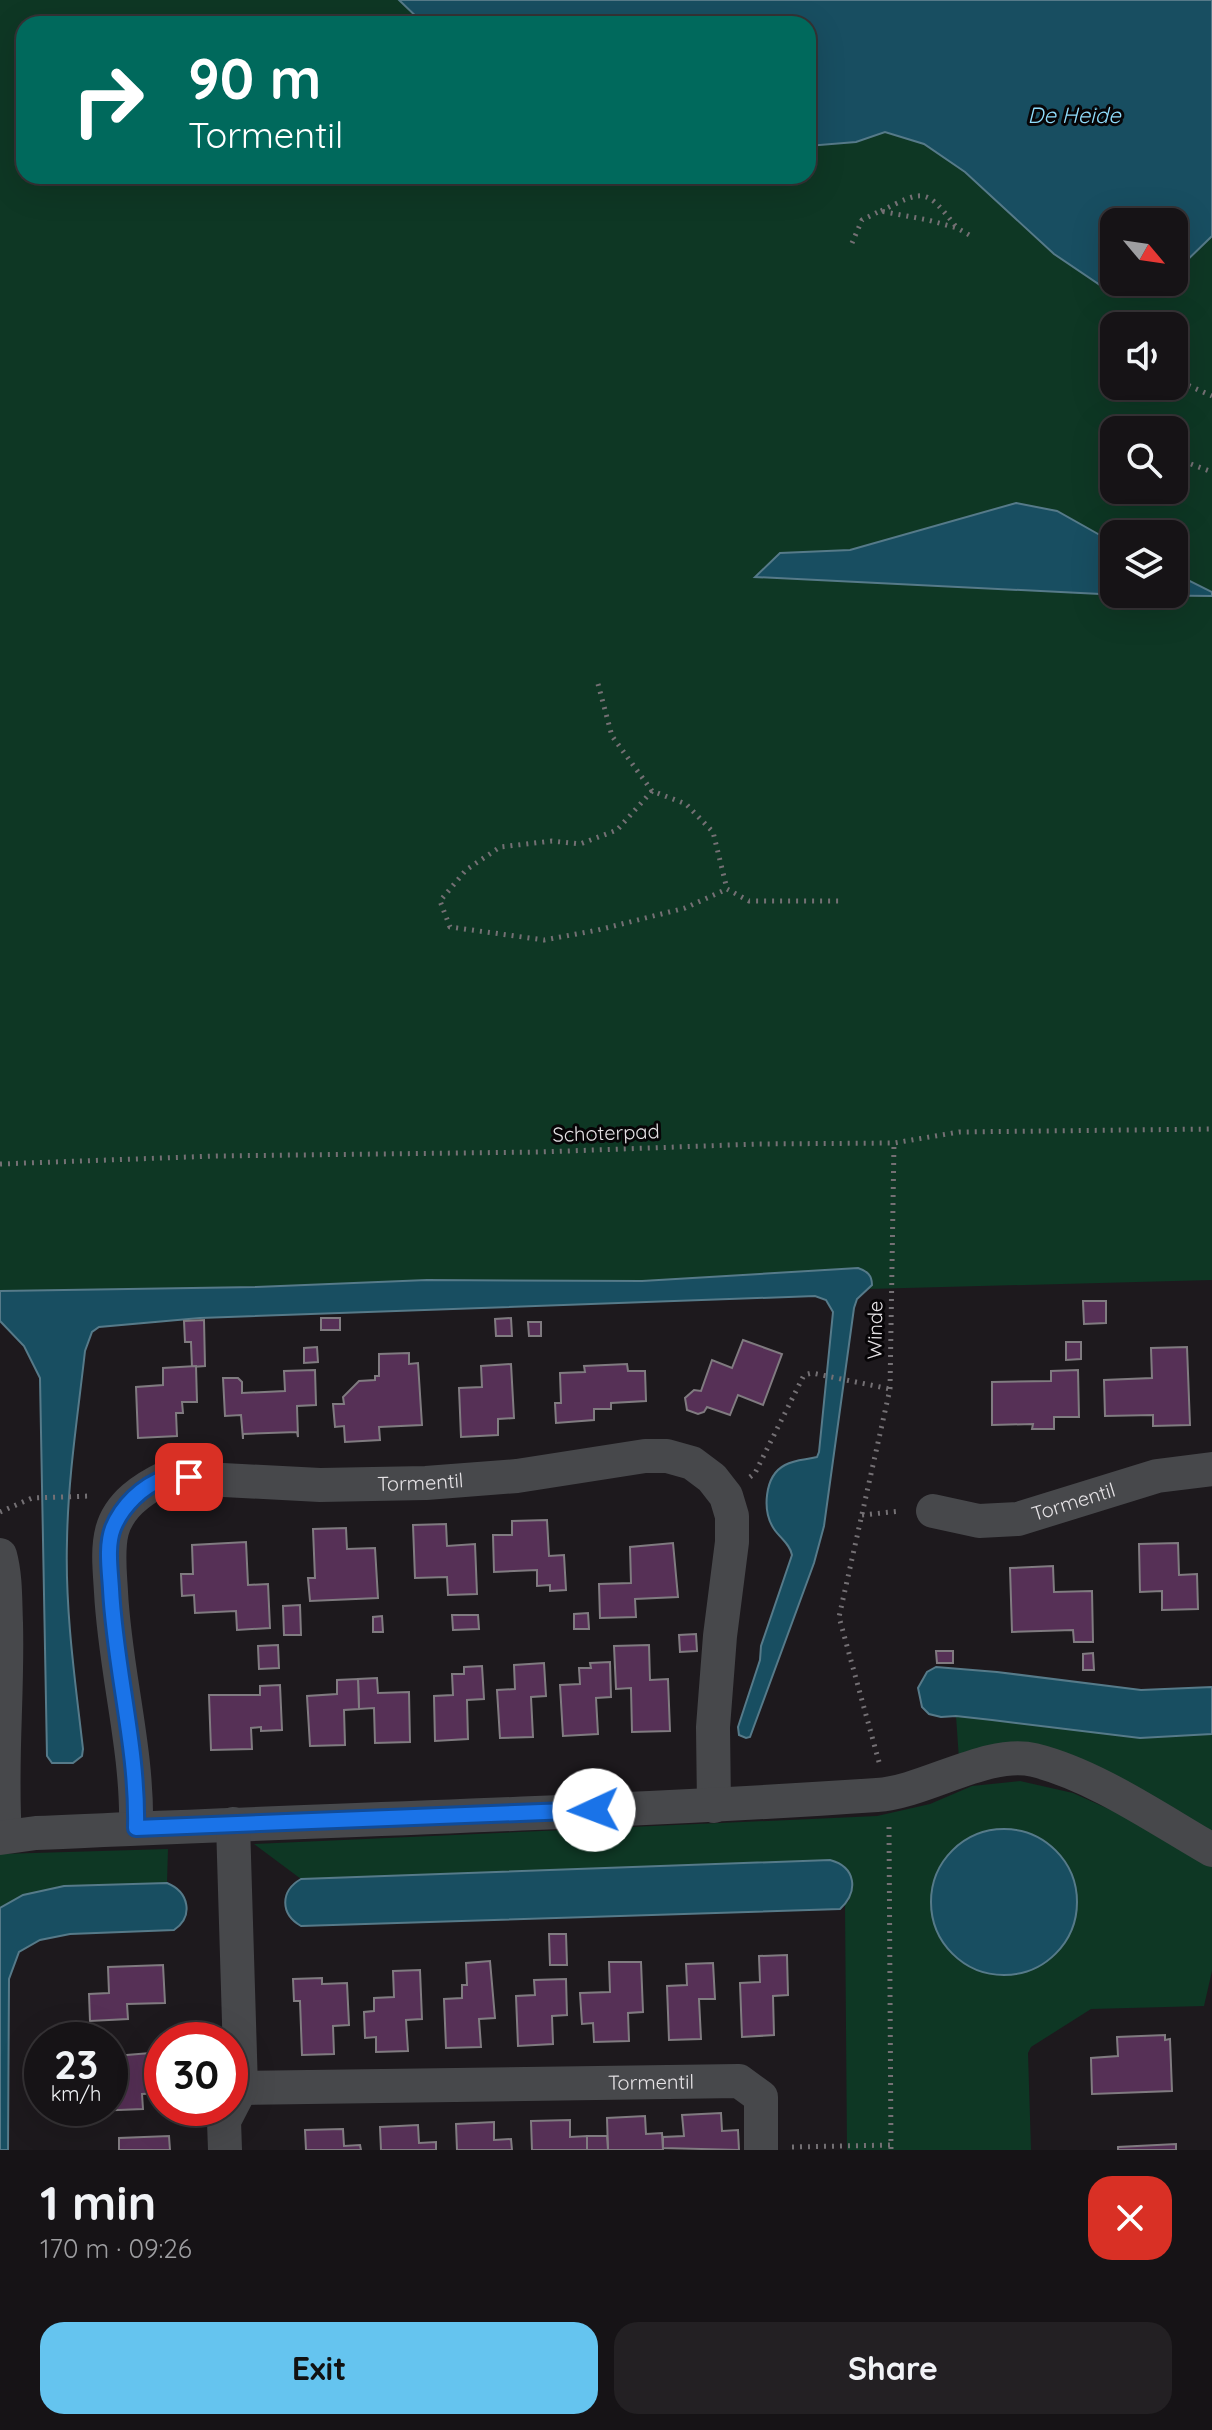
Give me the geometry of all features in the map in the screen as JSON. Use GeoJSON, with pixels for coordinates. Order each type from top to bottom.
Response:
{"type":"FeatureCollection","features":[{"type":"Feature","properties":{"kind":"street","name":"Tormentil"},"geometry":{"type":"LineString","coordinates":[[136,1828],[137,1789],[112,1616],[109,1563],[112,1530],[125,1506],[144,1488],[167,1477],[320,1485],[426,1483],[517,1476],[645,1456],[667,1456],[692,1463],[712,1478],[726,1496]]}},
{"type":"Feature","properties":{"kind":"street","name":"Tormentil"},"geometry":{"type":"LineString","coordinates":[[933,1511],[979,1521],[1018,1519],[1157,1476],[1212,1469]]}},
{"type":"Feature","properties":{"kind":"street"},"geometry":{"type":"LineString","coordinates":[[714,1806],[713,1727],[732,1542],[732,1516],[726,1496]]}},
{"type":"Feature","properties":{"kind":"street"},"geometry":{"type":"LineString","coordinates":[[0,1555],[7,1651],[1,1795],[3,1837],[136,1828],[714,1806],[889,1795],[993,1761],[1032,1759],[1096,1783],[1212,1850]]}},
{"type":"Feature","properties":{"kind":"street"},"geometry":{"type":"LineString","coordinates":[[233,1824],[239,2022]]}},
{"type":"Feature","properties":{"kind":"street","name":"Tormentil"},"geometry":{"type":"LineString","coordinates":[[248,2088],[739,2081],[761,2097],[761,2148]]}},
{"type":"Feature","properties":{"kind":"street"},"geometry":{"type":"LineString","coordinates":[[224,2126],[225,2150]]}},
{"type":"Feature","properties":{"kind":"path"},"geometry":{"type":"LineString","coordinates":[[852,243],[862,220],[915,194],[931,197],[957,228]]}},
{"type":"Feature","properties":{"kind":"path"},"geometry":{"type":"LineString","coordinates":[[880,211],[928,220],[957,228],[971,236]]}},
{"type":"Feature","properties":{"kind":"path"},"geometry":{"type":"LineString","coordinates":[[1188,385],[1212,396]]}},
{"type":"Feature","properties":{"kind":"path"},"geometry":{"type":"LineString","coordinates":[[1191,464],[1212,472]]}},
{"type":"Feature","properties":{"kind":"path"},"geometry":{"type":"LineString","coordinates":[[598,684],[612,736],[652,791],[686,804],[713,832],[727,889],[749,901],[843,901]]}},
{"type":"Feature","properties":{"kind":"path"},"geometry":{"type":"LineString","coordinates":[[652,791],[617,830],[580,844],[552,841],[500,847],[466,870],[440,901],[450,927],[544,940],[685,908],[727,889]]}},
{"type":"Feature","properties":{"kind":"path","name":"Schoterpad"},"geometry":{"type":"LineString","coordinates":[[0,1164],[216,1156],[894,1143],[959,1132],[1212,1129]]}},
{"type":"Feature","properties":{"kind":"path","name":"Winde"},"geometry":{"type":"LineString","coordinates":[[862,1515],[890,1389],[894,1143]]}},
{"type":"Feature","properties":{"kind":"path"},"geometry":{"type":"LineString","coordinates":[[726,1496],[755,1473],[804,1375],[812,1373],[890,1389]]}},
{"type":"Feature","properties":{"kind":"path"},"geometry":{"type":"LineString","coordinates":[[0,1512],[32,1498],[75,1496]]}},
{"type":"Feature","properties":{"kind":"path"},"geometry":{"type":"LineString","coordinates":[[761,2148],[891,2145]]}},
{"type":"Feature","properties":{"kind":"green space"},"geometry":{"type":"Polygon","coordinates":[[[0,0],[399,0],[416,16],[16,16],[16,184],[816,184],[816,145],[856,142],[885,132],[924,144],[965,172],[1054,254],[1100,285],[1100,296],[1188,296],[1188,259],[1212,236],[1212,1280],[868,1289],[872,1285],[858,1268],[642,1281],[427,1280],[256,1287],[0,1291],[0,0]]]}},
{"type":"Feature","properties":{"kind":"green space"},"geometry":{"type":"Polygon","coordinates":[[[956,1716],[1140,1738],[1212,1733],[1212,1837],[1093,1771],[959,1759],[956,1716]]]}},
{"type":"Feature","properties":{"kind":"green space"},"geometry":{"type":"Polygon","coordinates":[[[1020,1781],[1073,1793],[1122,1815],[1212,1867],[1212,1971],[1204,2006],[1091,2009],[1031,2047],[1028,2053],[1031,2150],[847,2150],[845,1904],[849,1901],[839,1863],[830,1860],[301,1879],[254,1844],[877,1816],[930,1804],[972,1786],[1020,1781]],[[959,1845],[941,1865],[1077,1900],[1072,1874],[959,1845]]]}},
{"type":"Feature","properties":{"kind":"green space"},"geometry":{"type":"Polygon","coordinates":[[[168,1849],[167,1883],[64,1886],[23,1895],[0,1908],[0,1854],[168,1849]]]}},
{"type":"Feature","properties":{"kind":"water","name":"De Heide"},"geometry":{"type":"Polygon","coordinates":[[[399,0],[1212,0],[1212,236],[1188,259],[1188,208],[1100,208],[1100,285],[1054,254],[965,172],[924,144],[885,132],[856,142],[816,145],[816,16],[416,16],[399,0]]]}},
{"type":"Feature","properties":{"kind":"water"},"geometry":{"type":"Polygon","coordinates":[[[1016,503],[1057,511],[1100,535],[1100,594],[755,577],[780,553],[850,550],[1016,503]]]}},
{"type":"Feature","properties":{"kind":"water"},"geometry":{"type":"Polygon","coordinates":[[[1188,580],[1212,592],[1212,596],[1188,596],[1188,580]]]}},
{"type":"Feature","properties":{"kind":"water"},"geometry":{"type":"Polygon","coordinates":[[[858,1268],[868,1274],[872,1285],[857,1299],[854,1308],[824,1526],[814,1563],[750,1737],[739,1735],[738,1727],[792,1555],[770,1522],[767,1504],[769,1485],[785,1465],[817,1457],[819,1452],[833,1312],[826,1300],[815,1296],[200,1318],[99,1327],[92,1332],[85,1351],[68,1517],[69,1619],[83,1749],[82,1756],[73,1763],[52,1763],[47,1756],[40,1378],[24,1346],[0,1321],[0,1291],[256,1287],[427,1280],[642,1281],[858,1268]]]}},
{"type":"Feature","properties":{"kind":"water"},"geometry":{"type":"Polygon","coordinates":[[[936,1667],[1141,1690],[1212,1687],[1212,1734],[1140,1738],[956,1716],[941,1717],[929,1714],[922,1707],[918,1688],[927,1672],[936,1667]]]}},
{"type":"Feature","properties":{"kind":"water"},"geometry":{"type":"Polygon","coordinates":[[[1004,1829],[1032,1835],[1055,1851],[1071,1874],[1077,1902],[1071,1930],[1055,1953],[1032,1969],[1004,1975],[976,1969],[953,1953],[937,1930],[931,1902],[937,1874],[953,1851],[976,1835],[1004,1829]]]}},
{"type":"Feature","properties":{"kind":"water"},"geometry":{"type":"Polygon","coordinates":[[[830,1860],[845,1868],[852,1880],[850,1895],[840,1909],[301,1926],[289,1915],[285,1902],[289,1890],[301,1879],[830,1860]]]}},
{"type":"Feature","properties":{"kind":"water"},"geometry":{"type":"Polygon","coordinates":[[[167,1883],[180,1892],[186,1905],[184,1918],[174,1930],[70,1934],[40,1940],[19,1952],[9,1979],[8,2150],[0,2150],[0,1908],[23,1895],[64,1886],[167,1883]]]}},
{"type":"Feature","properties":{"kind":"building"},"geometry":{"type":"Polygon","coordinates":[[[1083,1301],[1106,1301],[1106,1323],[1084,1324],[1083,1301]]]}},
{"type":"Feature","properties":{"kind":"building"},"geometry":{"type":"Polygon","coordinates":[[[321,1318],[340,1318],[340,1330],[321,1330],[321,1318]]]}},
{"type":"Feature","properties":{"kind":"building"},"geometry":{"type":"Polygon","coordinates":[[[511,1318],[512,1336],[496,1336],[495,1319],[511,1318]]]}},
{"type":"Feature","properties":{"kind":"building"},"geometry":{"type":"Polygon","coordinates":[[[204,1320],[205,1366],[192,1367],[191,1342],[185,1342],[184,1321],[204,1320]]]}},
{"type":"Feature","properties":{"kind":"building"},"geometry":{"type":"Polygon","coordinates":[[[528,1322],[541,1322],[541,1336],[529,1336],[528,1322]]]}},
{"type":"Feature","properties":{"kind":"building"},"geometry":{"type":"Polygon","coordinates":[[[743,1340],[782,1354],[763,1405],[738,1395],[730,1415],[707,1407],[698,1414],[687,1410],[685,1398],[694,1390],[701,1391],[712,1360],[732,1368],[743,1340]]]}},
{"type":"Feature","properties":{"kind":"building"},"geometry":{"type":"Polygon","coordinates":[[[1066,1342],[1081,1342],[1081,1359],[1066,1360],[1066,1342]]]}},
{"type":"Feature","properties":{"kind":"building"},"geometry":{"type":"Polygon","coordinates":[[[317,1347],[318,1362],[304,1363],[304,1348],[317,1347]]]}},
{"type":"Feature","properties":{"kind":"building"},"geometry":{"type":"Polygon","coordinates":[[[1187,1347],[1190,1425],[1153,1426],[1153,1415],[1105,1416],[1104,1380],[1152,1378],[1151,1348],[1187,1347]]]}},
{"type":"Feature","properties":{"kind":"building"},"geometry":{"type":"Polygon","coordinates":[[[409,1353],[409,1364],[418,1363],[422,1425],[379,1427],[380,1440],[345,1442],[344,1426],[335,1427],[333,1404],[344,1404],[343,1397],[359,1381],[375,1380],[375,1376],[379,1376],[379,1354],[409,1353]]]}},
{"type":"Feature","properties":{"kind":"building"},"geometry":{"type":"Polygon","coordinates":[[[511,1364],[514,1418],[498,1419],[498,1435],[461,1437],[459,1388],[482,1387],[481,1366],[511,1364]]]}},
{"type":"Feature","properties":{"kind":"building"},"geometry":{"type":"Polygon","coordinates":[[[627,1364],[628,1371],[645,1371],[646,1401],[611,1403],[611,1409],[594,1409],[594,1420],[556,1423],[555,1403],[561,1403],[560,1373],[585,1372],[584,1366],[627,1364]]]}},
{"type":"Feature","properties":{"kind":"building"},"geometry":{"type":"Polygon","coordinates":[[[196,1366],[197,1402],[182,1402],[183,1413],[176,1413],[177,1436],[138,1438],[136,1387],[163,1385],[163,1368],[196,1366]]]}},
{"type":"Feature","properties":{"kind":"building"},"geometry":{"type":"Polygon","coordinates":[[[315,1370],[316,1405],[297,1406],[298,1437],[297,1432],[243,1434],[243,1439],[241,1415],[225,1416],[223,1378],[238,1378],[242,1382],[242,1393],[285,1391],[284,1371],[315,1370]]]}},
{"type":"Feature","properties":{"kind":"building"},"geometry":{"type":"Polygon","coordinates":[[[1078,1370],[1079,1417],[1054,1417],[1054,1429],[1032,1429],[1033,1424],[992,1425],[992,1382],[1051,1381],[1051,1371],[1078,1370]]]}},
{"type":"Feature","properties":{"kind":"building"},"geometry":{"type":"Polygon","coordinates":[[[547,1520],[549,1556],[564,1555],[566,1590],[550,1591],[550,1585],[537,1586],[537,1570],[494,1572],[493,1535],[512,1535],[512,1521],[547,1520]]]}},
{"type":"Feature","properties":{"kind":"building"},"geometry":{"type":"Polygon","coordinates":[[[446,1524],[447,1546],[475,1544],[477,1594],[448,1595],[447,1577],[415,1578],[413,1525],[446,1524]]]}},
{"type":"Feature","properties":{"kind":"building"},"geometry":{"type":"Polygon","coordinates":[[[346,1528],[347,1549],[375,1548],[378,1598],[310,1601],[308,1578],[315,1578],[313,1529],[346,1528]]]}},
{"type":"Feature","properties":{"kind":"building"},"geometry":{"type":"Polygon","coordinates":[[[246,1542],[248,1585],[268,1584],[270,1628],[237,1630],[236,1611],[195,1613],[194,1595],[182,1596],[181,1574],[193,1574],[192,1545],[246,1542]]]}},
{"type":"Feature","properties":{"kind":"building"},"geometry":{"type":"Polygon","coordinates":[[[673,1543],[678,1597],[635,1599],[636,1617],[600,1618],[599,1584],[631,1583],[630,1547],[673,1543]]]}},
{"type":"Feature","properties":{"kind":"building"},"geometry":{"type":"Polygon","coordinates":[[[1178,1543],[1179,1575],[1197,1574],[1198,1609],[1162,1610],[1162,1591],[1140,1592],[1139,1544],[1178,1543]]]}},
{"type":"Feature","properties":{"kind":"building"},"geometry":{"type":"Polygon","coordinates":[[[1053,1566],[1054,1592],[1092,1591],[1093,1642],[1074,1642],[1073,1630],[1012,1632],[1010,1568],[1053,1566]]]}},
{"type":"Feature","properties":{"kind":"building"},"geometry":{"type":"Polygon","coordinates":[[[300,1605],[301,1635],[284,1635],[283,1606],[300,1605]]]}},
{"type":"Feature","properties":{"kind":"building"},"geometry":{"type":"Polygon","coordinates":[[[588,1613],[589,1629],[574,1629],[574,1614],[588,1613]]]}},
{"type":"Feature","properties":{"kind":"building"},"geometry":{"type":"Polygon","coordinates":[[[452,1615],[478,1615],[479,1629],[453,1630],[452,1615]]]}},
{"type":"Feature","properties":{"kind":"building"},"geometry":{"type":"Polygon","coordinates":[[[382,1616],[383,1632],[373,1632],[373,1617],[382,1616]]]}},
{"type":"Feature","properties":{"kind":"building"},"geometry":{"type":"Polygon","coordinates":[[[696,1634],[697,1651],[680,1652],[679,1635],[696,1634]]]}},
{"type":"Feature","properties":{"kind":"building"},"geometry":{"type":"Polygon","coordinates":[[[278,1645],[279,1668],[259,1669],[258,1646],[278,1645]]]}},
{"type":"Feature","properties":{"kind":"building"},"geometry":{"type":"Polygon","coordinates":[[[649,1645],[650,1680],[668,1679],[670,1731],[632,1732],[631,1688],[616,1689],[614,1646],[649,1645]]]}},
{"type":"Feature","properties":{"kind":"building"},"geometry":{"type":"Polygon","coordinates":[[[936,1651],[953,1651],[953,1663],[937,1663],[936,1651]]]}},
{"type":"Feature","properties":{"kind":"building"},"geometry":{"type":"Polygon","coordinates":[[[1093,1653],[1094,1670],[1083,1670],[1083,1654],[1093,1653]]]}},
{"type":"Feature","properties":{"kind":"building"},"geometry":{"type":"Polygon","coordinates":[[[610,1662],[611,1697],[596,1698],[598,1734],[563,1736],[560,1685],[580,1684],[579,1668],[591,1668],[590,1663],[610,1662]]]}},
{"type":"Feature","properties":{"kind":"building"},"geometry":{"type":"Polygon","coordinates":[[[544,1663],[546,1696],[531,1697],[533,1737],[500,1738],[497,1690],[515,1689],[514,1665],[544,1663]]]}},
{"type":"Feature","properties":{"kind":"building"},"geometry":{"type":"Polygon","coordinates":[[[482,1666],[484,1699],[467,1700],[468,1739],[435,1741],[434,1696],[453,1695],[452,1674],[464,1674],[464,1667],[482,1666]]]}},
{"type":"Feature","properties":{"kind":"building"},"geometry":{"type":"Polygon","coordinates":[[[377,1678],[378,1693],[409,1692],[410,1742],[375,1743],[374,1708],[359,1709],[358,1679],[377,1678]]]}},
{"type":"Feature","properties":{"kind":"building"},"geometry":{"type":"Polygon","coordinates":[[[358,1679],[359,1709],[344,1710],[345,1745],[310,1746],[307,1696],[337,1694],[337,1680],[358,1679]]]}},
{"type":"Feature","properties":{"kind":"building"},"geometry":{"type":"Polygon","coordinates":[[[280,1685],[282,1730],[251,1728],[252,1749],[211,1750],[209,1695],[260,1695],[260,1686],[280,1685]]]}},
{"type":"Feature","properties":{"kind":"building"},"geometry":{"type":"Polygon","coordinates":[[[549,1934],[566,1934],[567,1965],[550,1965],[549,1934]]]}},
{"type":"Feature","properties":{"kind":"building"},"geometry":{"type":"Polygon","coordinates":[[[787,1955],[788,1995],[773,1996],[774,2035],[742,2037],[740,1983],[760,1982],[759,1956],[787,1955]]]}},
{"type":"Feature","properties":{"kind":"building"},"geometry":{"type":"Polygon","coordinates":[[[490,1961],[495,2018],[479,2019],[481,2047],[446,2048],[444,1999],[462,1998],[462,1985],[467,1985],[466,1963],[490,1961]]]}},
{"type":"Feature","properties":{"kind":"building"},"geometry":{"type":"Polygon","coordinates":[[[609,1962],[641,1962],[643,2012],[628,2013],[629,2041],[594,2042],[593,2023],[582,2024],[580,1993],[610,1992],[609,1962]]]}},
{"type":"Feature","properties":{"kind":"building"},"geometry":{"type":"Polygon","coordinates":[[[713,1963],[715,1999],[699,1999],[701,2039],[669,2040],[667,1986],[687,1985],[686,1964],[713,1963]]]}},
{"type":"Feature","properties":{"kind":"building"},"geometry":{"type":"Polygon","coordinates":[[[163,1965],[165,2003],[127,2004],[128,2019],[90,2021],[89,1994],[109,1993],[108,1967],[163,1965]]]}},
{"type":"Feature","properties":{"kind":"building"},"geometry":{"type":"Polygon","coordinates":[[[420,1970],[422,2019],[406,2020],[408,2051],[376,2052],[376,2037],[365,2038],[364,2012],[374,2011],[374,1998],[394,1997],[393,1971],[420,1970]]]}},
{"type":"Feature","properties":{"kind":"building"},"geometry":{"type":"Polygon","coordinates":[[[322,1978],[322,1984],[347,1983],[349,2025],[333,2026],[334,2054],[302,2055],[300,2001],[294,2001],[293,1979],[322,1978]]]}},
{"type":"Feature","properties":{"kind":"building"},"geometry":{"type":"Polygon","coordinates":[[[566,1979],[567,2015],[552,2016],[553,2044],[518,2046],[516,1996],[535,1995],[534,1980],[566,1979]]]}},
{"type":"Feature","properties":{"kind":"building"},"geometry":{"type":"Polygon","coordinates":[[[1165,2035],[1165,2040],[1170,2039],[1172,2091],[1092,2094],[1091,2058],[1118,2056],[1117,2037],[1165,2035]]]}},
{"type":"Feature","properties":{"kind":"building"},"geometry":{"type":"Polygon","coordinates":[[[144,2054],[143,2109],[128,2110],[128,2055],[144,2054]]]}},
{"type":"Feature","properties":{"kind":"building"},"geometry":{"type":"Polygon","coordinates":[[[721,2113],[722,2131],[738,2130],[739,2150],[663,2148],[663,2137],[684,2136],[682,2115],[721,2113]]]}},
{"type":"Feature","properties":{"kind":"building"},"geometry":{"type":"Polygon","coordinates":[[[645,2116],[646,2134],[662,2133],[663,2150],[608,2150],[607,2118],[645,2116]]]}},
{"type":"Feature","properties":{"kind":"building"},"geometry":{"type":"Polygon","coordinates":[[[570,2120],[570,2137],[587,2136],[587,2150],[532,2150],[531,2121],[570,2120]]]}},
{"type":"Feature","properties":{"kind":"building"},"geometry":{"type":"Polygon","coordinates":[[[494,2122],[494,2140],[511,2139],[512,2150],[457,2150],[456,2124],[494,2122]]]}},
{"type":"Feature","properties":{"kind":"building"},"geometry":{"type":"Polygon","coordinates":[[[418,2125],[419,2143],[436,2142],[436,2150],[381,2150],[380,2127],[418,2125]]]}},
{"type":"Feature","properties":{"kind":"building"},"geometry":{"type":"Polygon","coordinates":[[[343,2129],[344,2146],[360,2145],[361,2150],[306,2150],[305,2130],[343,2129]]]}},
{"type":"Feature","properties":{"kind":"building"},"geometry":{"type":"Polygon","coordinates":[[[169,2136],[170,2150],[119,2150],[119,2138],[169,2136]]]}},
{"type":"Feature","properties":{"kind":"building"},"geometry":{"type":"Polygon","coordinates":[[[587,2136],[607,2136],[608,2150],[587,2150],[587,2136]]]}},
{"type":"Feature","properties":{"kind":"building"},"geometry":{"type":"Polygon","coordinates":[[[1176,2144],[1176,2150],[1118,2150],[1118,2147],[1176,2144]]]}},
{"type":"Feature","properties":{"kind":"route"},"geometry":{"type":"LineString","coordinates":[[189,1477],[167,1477],[144,1488],[125,1506],[112,1530],[109,1563],[112,1616],[137,1789],[136,1828],[594,1810]]}}]}
